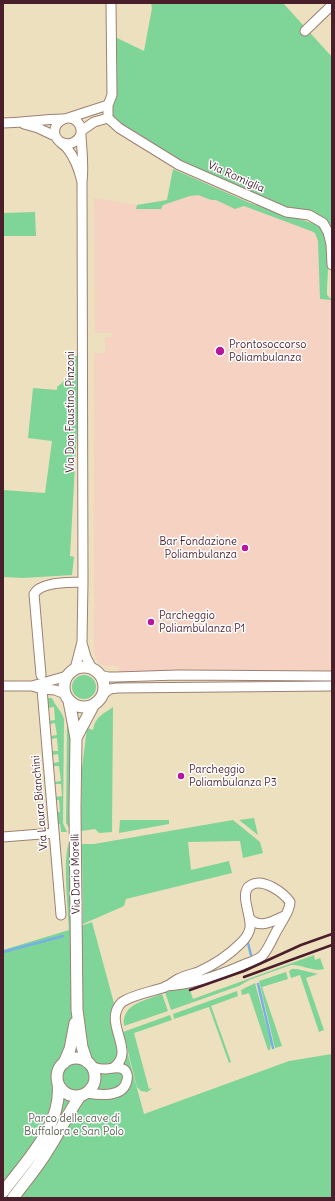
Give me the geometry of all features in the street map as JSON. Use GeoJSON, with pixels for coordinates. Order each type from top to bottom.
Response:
{"type":"FeatureCollection","features":[{"type":"Feature","properties":{"kind":"street"},"geometry":{"type":"LineString","coordinates":[[19,123],[38,128],[58,139],[69,144],[73,144],[81,132],[94,122],[108,118],[108,105],[112,95],[111,3]]}},
{"type":"Feature","properties":{"kind":"street"},"geometry":{"type":"LineString","coordinates":[[305,30],[332,5]]}},
{"type":"Feature","properties":{"kind":"street"},"geometry":{"type":"LineString","coordinates":[[58,139],[55,128],[57,124],[65,119],[108,105]]}},
{"type":"Feature","properties":{"kind":"street","name":"Via Romiglia"},"geometry":{"type":"LineString","coordinates":[[108,118],[119,128],[179,165],[286,212],[309,215],[323,223],[328,232],[331,244],[332,266]]}},
{"type":"Feature","properties":{"kind":"street"},"geometry":{"type":"LineString","coordinates":[[3,123],[65,119],[76,121],[81,132]]}},
{"type":"Feature","properties":{"kind":"street","name":"Via Don Faustino Pinzoni"},"geometry":{"type":"LineString","coordinates":[[81,132],[83,158],[82,642],[86,657],[96,672]]}},
{"type":"Feature","properties":{"kind":"street","name":"Via Don Faustino Pinzoni"},"geometry":{"type":"LineString","coordinates":[[58,139],[75,160],[82,182]]}},
{"type":"Feature","properties":{"kind":"street"},"geometry":{"type":"LineString","coordinates":[[41,676],[34,594],[36,590],[43,586],[83,582]]}},
{"type":"Feature","properties":{"kind":"street","name":"Via Don Faustino Pinzoni"},"geometry":{"type":"LineString","coordinates":[[71,673],[82,642]]}},
{"type":"Feature","properties":{"kind":"street"},"geometry":{"type":"LineString","coordinates":[[32,686],[84,667],[108,677],[116,678],[178,675],[332,676]]}},
{"type":"Feature","properties":{"kind":"street"},"geometry":{"type":"LineString","coordinates":[[96,672],[104,684],[103,694]]}},
{"type":"Feature","properties":{"kind":"street"},"geometry":{"type":"LineString","coordinates":[[67,698],[64,685],[71,673]]}},
{"type":"Feature","properties":{"kind":"street"},"geometry":{"type":"LineString","coordinates":[[170,687],[178,680],[178,675]]}},
{"type":"Feature","properties":{"kind":"street"},"geometry":{"type":"LineString","coordinates":[[256,686],[262,680],[262,676]]}},
{"type":"Feature","properties":{"kind":"street"},"geometry":{"type":"LineString","coordinates":[[3,686],[32,686],[42,689],[55,690],[78,707],[83,708],[93,706],[103,694],[110,689],[117,688],[332,686]]}},
{"type":"Feature","properties":{"kind":"street","name":"Via Laura Bianchini"},"geometry":{"type":"LineString","coordinates":[[42,689],[61,915]]}},
{"type":"Feature","properties":{"kind":"street","name":"Via Dario Morelli"},"geometry":{"type":"LineString","coordinates":[[13,1198],[47,1152],[71,1109],[94,1084],[96,1078],[82,1047],[77,1010],[75,808],[76,738],[67,698]]}},
{"type":"Feature","properties":{"kind":"street","name":"Via Dario Morelli"},"geometry":{"type":"LineString","coordinates":[[76,738],[93,706]]}},
{"type":"Feature","properties":{"kind":"street"},"geometry":{"type":"LineString","coordinates":[[3,837],[54,833]]}},
{"type":"Feature","properties":{"kind":"street"},"geometry":{"type":"LineString","coordinates":[[112,1068],[120,1062],[122,1058],[122,1048],[115,1018],[116,1011],[120,1005],[126,1000],[166,986],[178,979],[210,966],[227,955],[248,935],[250,919],[244,894],[250,885],[264,883],[288,899],[290,902],[290,907],[266,951],[256,959],[232,970],[199,981],[179,986],[166,986]]}},
{"type":"Feature","properties":{"kind":"street"},"geometry":{"type":"LineString","coordinates":[[250,919],[254,923],[261,925],[284,916]]}},
{"type":"Feature","properties":{"kind":"street","name":"Via Dario Morelli"},"geometry":{"type":"LineString","coordinates":[[3,1192],[36,1148],[48,1128],[59,1099],[58,1072],[70,1049],[77,1010]]}},
{"type":"Feature","properties":{"kind":"street"},"geometry":{"type":"LineString","coordinates":[[58,1083],[60,1088],[69,1095],[104,1096],[121,1090],[126,1084],[128,1075],[126,1056],[122,1048]]}},
{"type":"Feature","properties":{"kind":"street"},"geometry":{"type":"LineString","coordinates":[[64,1063],[73,1059],[83,1060],[104,1069],[122,1068],[128,1075]]}},
{"type":"Feature","properties":{"kind":"shaded area"},"geometry":{"type":"Polygon","coordinates":[[[173,169],[250,203],[318,225],[327,246],[327,295],[332,299],[332,670],[178,670],[119,673],[119,666],[106,666],[100,664],[96,659],[94,652],[94,353],[105,353],[105,337],[113,337],[112,333],[95,333],[94,198],[137,205],[166,200],[173,169]]]}},
{"type":"Feature","properties":{"kind":"green space"},"geometry":{"type":"Polygon","coordinates":[[[151,3],[283,3],[332,57],[332,232],[286,208],[180,163],[112,116],[111,105],[116,91],[115,37],[144,51],[152,8],[151,3]]]}},
{"type":"Feature","properties":{"kind":"green space"},"geometry":{"type":"Polygon","coordinates":[[[173,169],[250,203],[318,225],[326,240],[328,258],[327,295],[332,300],[320,299],[318,241],[315,233],[311,231],[244,206],[235,209],[216,200],[211,200],[198,195],[190,196],[163,205],[161,209],[136,209],[137,205],[167,200],[173,169]]]}},
{"type":"Feature","properties":{"kind":"green space"},"geometry":{"type":"Polygon","coordinates":[[[35,212],[36,236],[3,236],[3,213],[35,212]]]}},
{"type":"Feature","properties":{"kind":"green space"},"geometry":{"type":"Polygon","coordinates":[[[72,356],[81,356],[70,556],[74,557],[72,575],[23,578],[3,577],[3,490],[45,493],[52,441],[28,438],[33,388],[57,390],[57,387],[71,375],[72,356]]]}},
{"type":"Feature","properties":{"kind":"green space"},"geometry":{"type":"Polygon","coordinates":[[[84,675],[89,676],[95,682],[95,692],[89,698],[84,699],[79,698],[73,692],[72,687],[73,682],[79,676],[84,675]]]}},
{"type":"Feature","properties":{"kind":"green space"},"geometry":{"type":"Polygon","coordinates":[[[47,698],[52,698],[62,713],[64,719],[63,823],[67,832],[61,832],[60,824],[58,824],[57,812],[60,812],[59,800],[56,800],[56,797],[62,796],[61,784],[55,784],[55,782],[61,781],[59,766],[53,766],[53,763],[59,762],[58,754],[52,755],[52,751],[58,751],[57,738],[51,739],[51,736],[57,735],[55,723],[50,724],[49,721],[55,720],[54,707],[48,708],[47,698]]]}},
{"type":"Feature","properties":{"kind":"green space"},"geometry":{"type":"Polygon","coordinates":[[[113,707],[112,832],[99,833],[95,829],[81,831],[82,768],[87,728],[93,730],[98,719],[113,707]]]}},
{"type":"Feature","properties":{"kind":"green space"},"geometry":{"type":"Polygon","coordinates":[[[70,724],[72,760],[71,831],[66,823],[67,726],[70,724]]]}},
{"type":"Feature","properties":{"kind":"green space"},"geometry":{"type":"Polygon","coordinates":[[[254,818],[258,835],[239,820],[254,818]]]}},
{"type":"Feature","properties":{"kind":"green space"},"geometry":{"type":"Polygon","coordinates":[[[120,820],[169,820],[169,824],[119,833],[120,820]]]}},
{"type":"Feature","properties":{"kind":"green space"},"geometry":{"type":"Polygon","coordinates":[[[233,820],[260,842],[263,853],[243,858],[240,841],[188,842],[191,870],[229,861],[232,873],[126,899],[124,906],[83,924],[82,844],[94,844],[233,820]]]}},
{"type":"Feature","properties":{"kind":"green space","name":"Parco delle cave di Buffalora e San Polo"},"geometry":{"type":"Polygon","coordinates":[[[71,840],[72,929],[92,922],[144,1114],[289,1061],[332,1054],[332,1198],[3,1198],[3,950],[69,930],[66,856],[71,840]]]}},
{"type":"Feature","properties":{"kind":"green space"},"geometry":{"type":"Polygon","coordinates":[[[314,955],[315,960],[320,958],[324,969],[316,970],[291,965],[249,980],[239,986],[171,1010],[165,992],[189,987],[193,999],[314,955]]]}},
{"type":"Feature","properties":{"kind":"green space"},"geometry":{"type":"Polygon","coordinates":[[[292,969],[318,974],[306,978],[324,1030],[319,1032],[300,975],[291,978],[289,971],[292,969]]]}},
{"type":"Feature","properties":{"kind":"green space"},"geometry":{"type":"Polygon","coordinates":[[[286,972],[288,979],[262,987],[282,1046],[275,1048],[259,981],[286,972]]]}},
{"type":"Feature","properties":{"kind":"green space"},"geometry":{"type":"Polygon","coordinates":[[[255,983],[271,1043],[270,1050],[268,1050],[249,993],[242,995],[241,990],[255,983]]]}},
{"type":"Feature","properties":{"kind":"green space"},"geometry":{"type":"Polygon","coordinates":[[[237,991],[238,996],[211,1006],[231,1062],[229,1063],[209,1007],[174,1019],[173,1014],[237,991]]]}},
{"type":"Feature","properties":{"kind":"green space"},"geometry":{"type":"Polygon","coordinates":[[[162,994],[168,1011],[124,1026],[126,1013],[130,1008],[142,1001],[162,994]]]}},
{"type":"Feature","properties":{"kind":"green space"},"geometry":{"type":"Polygon","coordinates":[[[170,1015],[172,1020],[134,1033],[149,1089],[153,1088],[147,1092],[141,1091],[137,1087],[123,1032],[170,1015]]]}},
{"type":"Feature","properties":{"kind":"waterway"},"geometry":{"type":"LineString","coordinates":[[3,952],[63,936]]}},
{"type":"Feature","properties":{"kind":"waterway"},"geometry":{"type":"LineString","coordinates":[[248,943],[251,955]]}},
{"type":"Feature","properties":{"kind":"waterway"},"geometry":{"type":"LineString","coordinates":[[258,984],[273,1048]]}},
{"type":"Feature","properties":{"kind":"railway"},"geometry":{"type":"LineString","coordinates":[[190,990],[244,971],[301,945],[332,934]]}},
{"type":"Feature","properties":{"kind":"railway"},"geometry":{"type":"LineString","coordinates":[[244,977],[332,945]]}},
{"type":"Feature","properties":{"kind":"place","name":"Prontosoccorso Poliambulanza"},"geometry":{"type":"Point","coordinates":[220,351]}},
{"type":"Feature","properties":{"kind":"place","name":"Bar Fondazione Poliambulanza"},"geometry":{"type":"Point","coordinates":[245,548]}},
{"type":"Feature","properties":{"kind":"place","name":"Parcheggio Poliambulanza P1"},"geometry":{"type":"Point","coordinates":[151,622]}},
{"type":"Feature","properties":{"kind":"place","name":"Parcheggio Poliambulanza P3"},"geometry":{"type":"Point","coordinates":[181,776]}}]}
